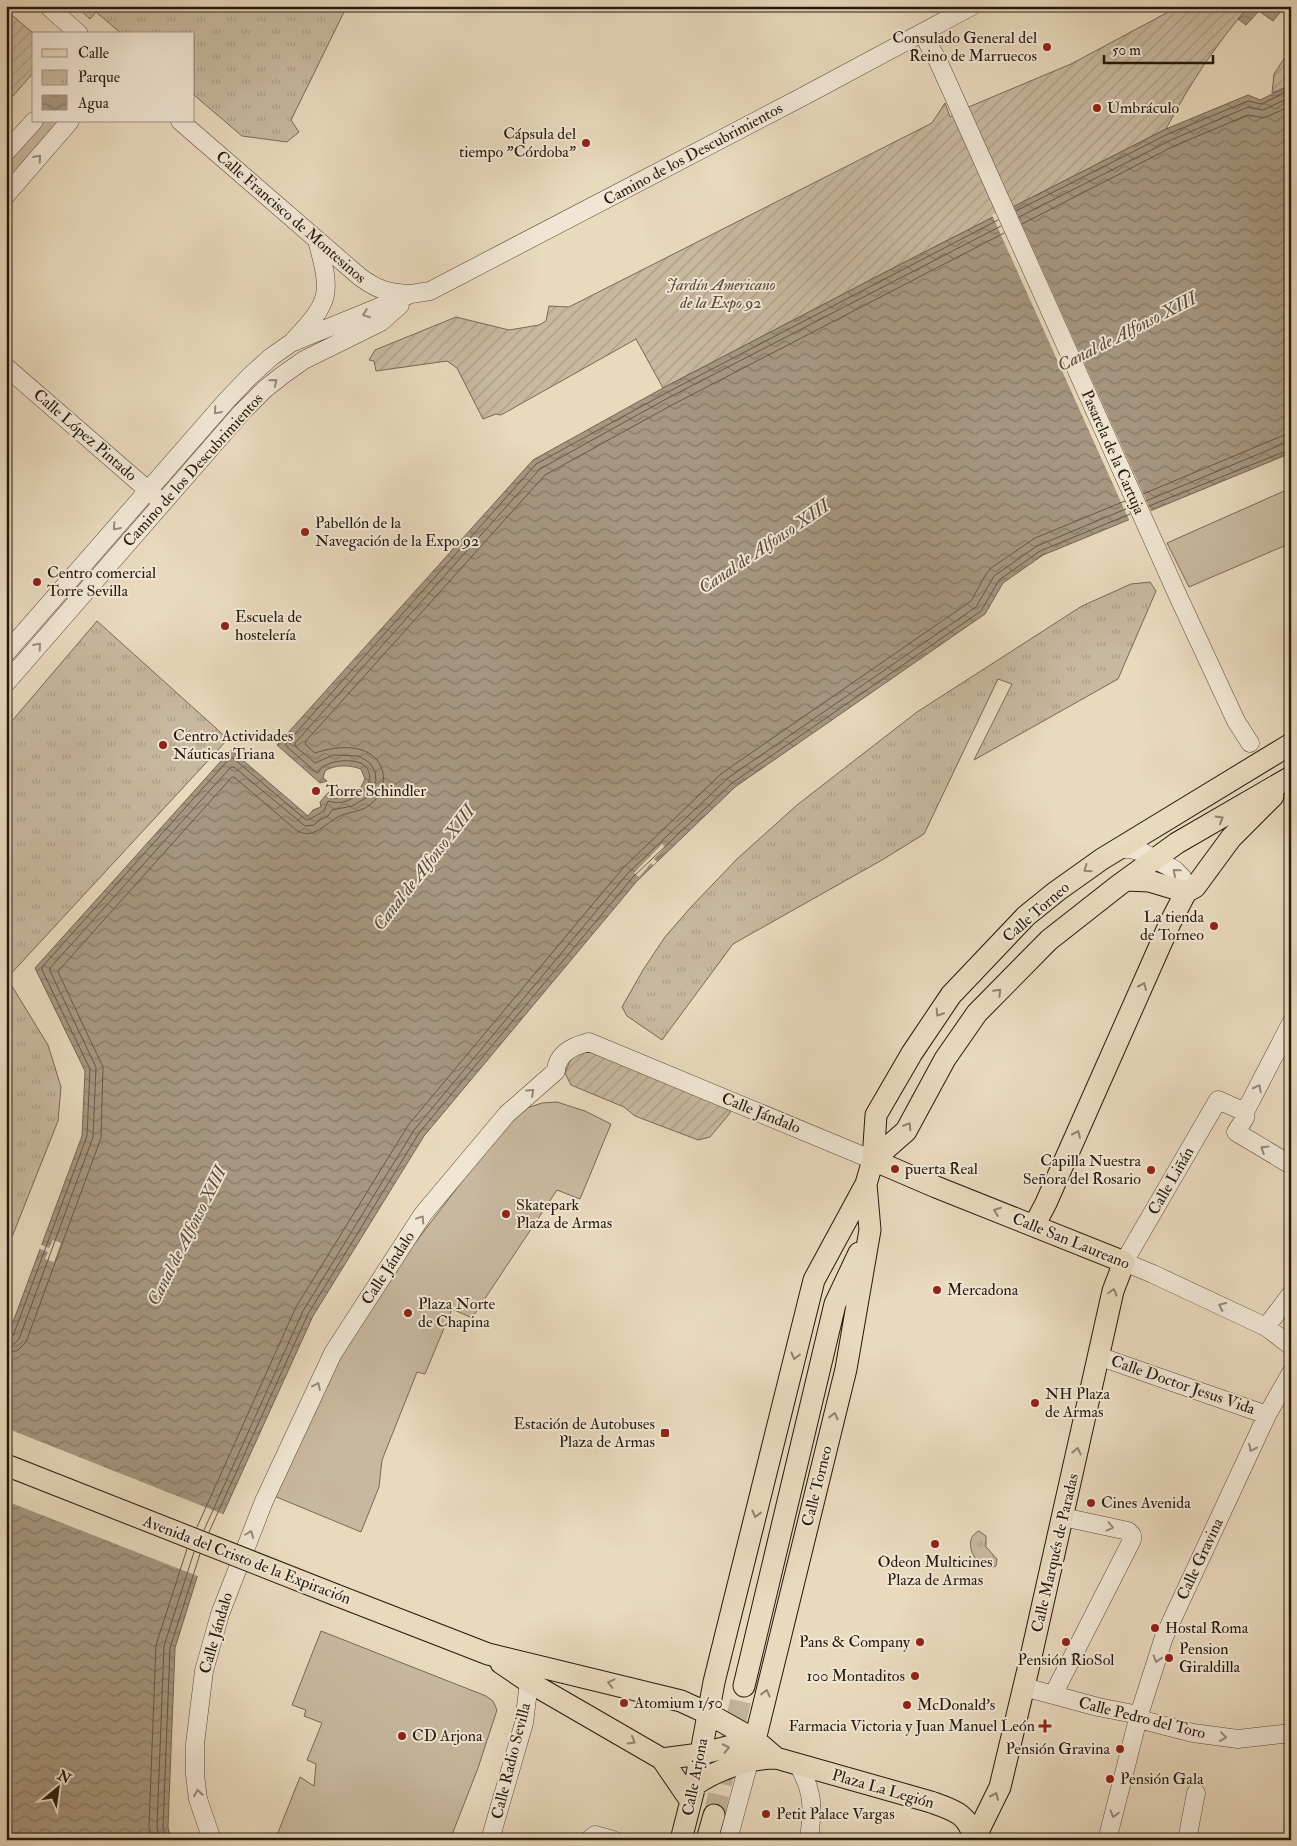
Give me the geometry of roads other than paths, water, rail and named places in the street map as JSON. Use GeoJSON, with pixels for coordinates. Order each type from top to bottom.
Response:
{"type":"FeatureCollection","features":[{"type":"Feature","properties":{"kind":"main road","name":"Calle Torneo"},"geometry":{"type":"LineString","coordinates":[[873,1160],[906,1131],[945,1058],[977,1014],[1049,940],[1126,880],[1146,853],[1260,762],[1291,744]]}},
{"type":"Feature","properties":{"kind":"main road","name":"Calle Torneo"},"geometry":{"type":"LineString","coordinates":[[707,1713],[814,1280],[866,1184],[873,1160],[876,1115],[912,1053],[951,995],[1026,916],[1057,890],[1117,850],[1146,853],[1178,843],[1291,777]]}},
{"type":"Feature","properties":{"kind":"main road","name":"Calle Torneo"},"geometry":{"type":"LineString","coordinates":[[1034,1226],[1046,1203],[1170,923],[1180,889],[1195,887],[1232,838],[1291,777]]}},
{"type":"Feature","properties":{"kind":"main road"},"geometry":{"type":"LineString","coordinates":[[1146,853],[1151,842],[1162,844],[1178,843]]}},
{"type":"Feature","properties":{"kind":"main road"},"geometry":{"type":"LineString","coordinates":[[1126,880],[1149,881],[1180,889]]}},
{"type":"Feature","properties":{"kind":"main road","name":"Calle San Laureano"},"geometry":{"type":"LineString","coordinates":[[873,1160],[1124,1262]]}},
{"type":"Feature","properties":{"kind":"main road","name":"Calle Torneo"},"geometry":{"type":"LineString","coordinates":[[755,1740],[846,1369],[870,1230],[866,1184]]}},
{"type":"Feature","properties":{"kind":"main road","name":"Calle Torneo"},"geometry":{"type":"LineString","coordinates":[[744,1686],[835,1304],[870,1230]]}},
{"type":"Feature","properties":{"kind":"main road","name":"Calle Torneo"},"geometry":{"type":"LineString","coordinates":[[833,1244],[835,1304]]}},
{"type":"Feature","properties":{"kind":"main road","name":"Calle Marqués de Paradas"},"geometry":{"type":"LineString","coordinates":[[974,1840],[1000,1787],[1113,1291],[1124,1262]]}},
{"type":"Feature","properties":{"kind":"main road","name":"Avenida del Cristo de la Expiración"},"geometry":{"type":"LineString","coordinates":[[6,1465],[488,1654],[673,1698],[707,1713],[755,1740],[776,1758]]}},
{"type":"Feature","properties":{"kind":"main road","name":"Avenida del Cristo de la Expiración"},"geometry":{"type":"LineString","coordinates":[[488,1654],[529,1682],[662,1759],[693,1792]]}},
{"type":"Feature","properties":{"kind":"main road","name":"Calle Arjona"},"geometry":{"type":"LineString","coordinates":[[681,1840],[693,1792],[707,1713]]}},
{"type":"Feature","properties":{"kind":"main road"},"geometry":{"type":"LineString","coordinates":[[662,1759],[700,1754],[755,1740]]}},
{"type":"Feature","properties":{"kind":"main road"},"geometry":{"type":"LineString","coordinates":[[693,1792],[706,1777],[718,1772],[762,1758],[776,1758]]}},
{"type":"Feature","properties":{"kind":"main road","name":"Plaza La Legión"},"geometry":{"type":"LineString","coordinates":[[776,1758],[951,1809],[964,1818],[972,1828],[974,1840]]}},
{"type":"Feature","properties":{"kind":"main road","name":"Calle Arjona"},"geometry":{"type":"LineString","coordinates":[[707,1840],[714,1815]]}},
{"type":"Feature","properties":{"kind":"street"},"geometry":{"type":"LineString","coordinates":[[48,6],[77,32]]}},
{"type":"Feature","properties":{"kind":"street","name":"Camino de los Descubrimientos"},"geometry":{"type":"LineString","coordinates":[[6,653],[250,376],[271,357],[291,343],[411,294],[430,291],[972,6]]}},
{"type":"Feature","properties":{"kind":"street","name":"Pasarela de la Cartuja"},"geometry":{"type":"LineString","coordinates":[[922,32],[938,61],[1178,596],[1246,737]]}},
{"type":"Feature","properties":{"kind":"street"},"geometry":{"type":"LineString","coordinates":[[6,152],[33,122]]}},
{"type":"Feature","properties":{"kind":"street"},"geometry":{"type":"LineString","coordinates":[[6,195],[69,122]]}},
{"type":"Feature","properties":{"kind":"street","name":"Calle Francisco de Montesinos"},"geometry":{"type":"LineString","coordinates":[[181,122],[360,277],[375,288],[391,294],[411,294]]}},
{"type":"Feature","properties":{"kind":"street"},"geometry":{"type":"LineString","coordinates":[[291,343],[320,311],[326,294],[327,277],[317,240]]}},
{"type":"Feature","properties":{"kind":"street","name":"Camino de los Descubrimientos"},"geometry":{"type":"LineString","coordinates":[[6,683],[242,412],[265,389],[304,360],[381,322],[411,294]]}},
{"type":"Feature","properties":{"kind":"street","name":"Calle López Pintado"},"geometry":{"type":"LineString","coordinates":[[6,367],[163,503]]}},
{"type":"Feature","properties":{"kind":"street"},"geometry":{"type":"LineString","coordinates":[[1146,853],[1182,876],[1180,889]]}},
{"type":"Feature","properties":{"kind":"street"},"geometry":{"type":"LineString","coordinates":[[1291,1023],[1245,1112],[1245,1118],[1236,1132],[1291,1166]]}},
{"type":"Feature","properties":{"kind":"street","name":"Calle Jándalo"},"geometry":{"type":"LineString","coordinates":[[212,1840],[198,1799],[195,1775],[195,1744],[204,1671],[220,1614],[264,1501],[333,1353],[423,1214],[507,1114],[556,1071],[556,1062],[562,1055],[574,1046],[589,1042],[873,1160]]}},
{"type":"Feature","properties":{"kind":"street","name":"Calle Liñán"},"geometry":{"type":"LineString","coordinates":[[1124,1262],[1218,1100],[1245,1112]]}},
{"type":"Feature","properties":{"kind":"street","name":"Calle San Laureano"},"geometry":{"type":"LineString","coordinates":[[1124,1262],[1266,1327],[1291,1346]]}},
{"type":"Feature","properties":{"kind":"street"},"geometry":{"type":"LineString","coordinates":[[1266,1327],[1291,1294]]}},
{"type":"Feature","properties":{"kind":"street","name":"Calle Doctor Jesus Vida"},"geometry":{"type":"LineString","coordinates":[[1098,1356],[1268,1415]]}},
{"type":"Feature","properties":{"kind":"street","name":"Calle Gravina"},"geometry":{"type":"LineString","coordinates":[[1107,1840],[1140,1716],[1164,1637],[1268,1415],[1291,1373]]}},
{"type":"Feature","properties":{"kind":"street"},"geometry":{"type":"LineString","coordinates":[[1053,1695],[1132,1540],[1132,1535],[1128,1531],[1062,1517]]}},
{"type":"Feature","properties":{"kind":"street","name":"Calle Radio Sevilla"},"geometry":{"type":"LineString","coordinates":[[490,1840],[524,1723],[529,1682]]}},
{"type":"Feature","properties":{"kind":"street","name":"Calle Pedro del Toro"},"geometry":{"type":"LineString","coordinates":[[1024,1688],[1140,1716],[1146,1721],[1193,1733],[1238,1738],[1291,1733]]}},
{"type":"Feature","properties":{"kind":"street"},"geometry":{"type":"LineString","coordinates":[[728,1840],[755,1740]]}},
{"type":"Feature","properties":{"kind":"street"},"geometry":{"type":"LineString","coordinates":[[798,1764],[808,1782],[811,1795],[812,1816],[809,1840]]}},
{"type":"Feature","properties":{"kind":"street"},"geometry":{"type":"LineString","coordinates":[[1186,1840],[1196,1793]]}},
{"type":"Feature","properties":{"kind":"street"},"geometry":{"type":"LineString","coordinates":[[589,1840],[595,1835],[613,1840]]}},
{"type":"Feature","properties":{"kind":"water"},"geometry":{"type":"Polygon","coordinates":[[[1249,6],[1291,6],[1291,15],[1283,9],[1273,21],[1259,11],[1246,25],[1238,19],[1249,6]]]}},
{"type":"Feature","properties":{"kind":"water","name":"Canal de Alfonso XIII"},"geometry":{"type":"Polygon","coordinates":[[[1291,85],[1291,453],[1043,555],[1003,583],[985,614],[735,787],[637,881],[424,1136],[313,1316],[203,1558],[175,1648],[168,1827],[171,1840],[6,1840],[6,1341],[82,1136],[85,1071],[35,968],[231,750],[308,816],[313,810],[321,807],[320,802],[328,793],[331,792],[335,799],[360,789],[365,779],[361,769],[347,766],[333,767],[325,771],[323,778],[327,781],[320,783],[277,745],[533,460],[663,388],[1166,129],[1248,95],[1260,100],[1291,85]]]}},
{"type":"Feature","properties":{"kind":"tunnel"},"geometry":{"type":"LineString","coordinates":[[714,1815],[744,1686]]}},
{"type":"Feature","properties":{"kind":"place","name":"Consulado General del Reino de Marruecos"},"geometry":{"type":"Point","coordinates":[1047,47]}},
{"type":"Feature","properties":{"kind":"place","name":"Umbráculo"},"geometry":{"type":"Point","coordinates":[1097,108]}},
{"type":"Feature","properties":{"kind":"place","name":"Cápsula del tiempo \"Córdoba\""},"geometry":{"type":"Point","coordinates":[586,143]}},
{"type":"Feature","properties":{"kind":"place","name":"Pabellón de la Navegación de la Expo 92"},"geometry":{"type":"Point","coordinates":[305,532]}},
{"type":"Feature","properties":{"kind":"place","name":"Centro comercial Torre Sevilla"},"geometry":{"type":"Point","coordinates":[37,582]}},
{"type":"Feature","properties":{"kind":"place","name":"Escuela de hostelería"},"geometry":{"type":"Point","coordinates":[225,626]}},
{"type":"Feature","properties":{"kind":"place","name":"Centro Actividades Náuticas Triana"},"geometry":{"type":"Point","coordinates":[163,745]}},
{"type":"Feature","properties":{"kind":"place","name":"Torre Schindler"},"geometry":{"type":"Point","coordinates":[316,791]}},
{"type":"Feature","properties":{"kind":"place","name":"La tienda de Torneo"},"geometry":{"type":"Point","coordinates":[1214,926]}},
{"type":"Feature","properties":{"kind":"place","name":"puerta Real"},"geometry":{"type":"Point","coordinates":[895,1169]}},
{"type":"Feature","properties":{"kind":"place","name":"Capilla Nuestra Señora del Rosario"},"geometry":{"type":"Point","coordinates":[1151,1170]}},
{"type":"Feature","properties":{"kind":"place","name":"Skatepark Plaza de Armas"},"geometry":{"type":"Point","coordinates":[506,1214]}},
{"type":"Feature","properties":{"kind":"place","name":"Mercadona"},"geometry":{"type":"Point","coordinates":[937,1290]}},
{"type":"Feature","properties":{"kind":"place","name":"Plaza Norte de Chapina"},"geometry":{"type":"Point","coordinates":[408,1313]}},
{"type":"Feature","properties":{"kind":"place","name":"NH Plaza de Armas"},"geometry":{"type":"Point","coordinates":[1035,1403]}},
{"type":"Feature","properties":{"kind":"place","name":"Estación de Autobuses Plaza de Armas"},"geometry":{"type":"Point","coordinates":[665,1433]}},
{"type":"Feature","properties":{"kind":"place","name":"Cines Avenida"},"geometry":{"type":"Point","coordinates":[1091,1503]}},
{"type":"Feature","properties":{"kind":"place","name":"Odeon Multicines Plaza de Armas"},"geometry":{"type":"Point","coordinates":[935,1544]}},
{"type":"Feature","properties":{"kind":"place","name":"Hostal Roma"},"geometry":{"type":"Point","coordinates":[1155,1628]}},
{"type":"Feature","properties":{"kind":"place","name":"Pans & Company"},"geometry":{"type":"Point","coordinates":[920,1642]}},
{"type":"Feature","properties":{"kind":"place","name":"Pensión RioSol"},"geometry":{"type":"Point","coordinates":[1066,1642]}},
{"type":"Feature","properties":{"kind":"place","name":"Pension Giraldilla"},"geometry":{"type":"Point","coordinates":[1169,1658]}},
{"type":"Feature","properties":{"kind":"place","name":"100 Montaditos"},"geometry":{"type":"Point","coordinates":[915,1676]}},
{"type":"Feature","properties":{"kind":"place","name":"Atomium 1/50"},"geometry":{"type":"Point","coordinates":[624,1703]}},
{"type":"Feature","properties":{"kind":"place","name":"McDonald's"},"geometry":{"type":"Point","coordinates":[907,1705]}},
{"type":"Feature","properties":{"kind":"place","name":"Farmacia Victoria y Juan Manuel León"},"geometry":{"type":"Point","coordinates":[1045,1726]}},
{"type":"Feature","properties":{"kind":"place","name":"CD Arjona"},"geometry":{"type":"Point","coordinates":[402,1736]}},
{"type":"Feature","properties":{"kind":"place","name":"Pensión Gravina"},"geometry":{"type":"Point","coordinates":[1120,1749]}},
{"type":"Feature","properties":{"kind":"place","name":"Pensión Gala"},"geometry":{"type":"Point","coordinates":[1110,1779]}},
{"type":"Feature","properties":{"kind":"place","name":"Petit Palace Vargas"},"geometry":{"type":"Point","coordinates":[766,1814]}},
{"type":"Feature","properties":{"kind":"park label","name":"Jardín Americano de la Expo 92"},"geometry":{"type":"Point","coordinates":[721,294]}}]}
